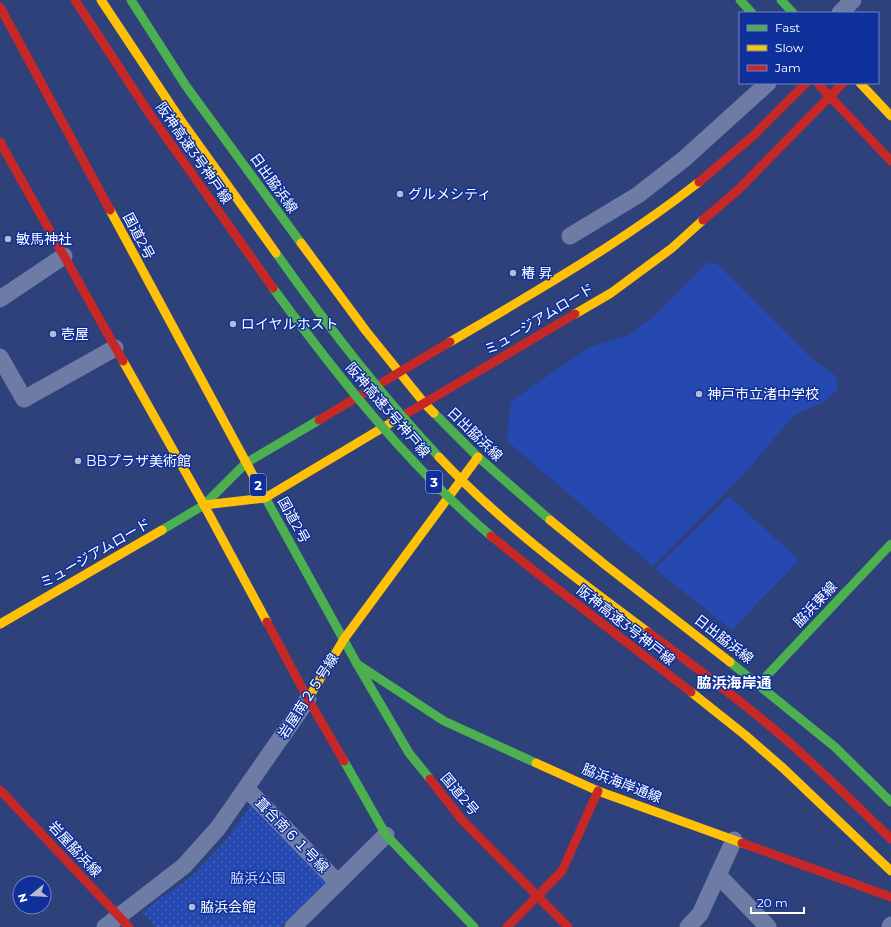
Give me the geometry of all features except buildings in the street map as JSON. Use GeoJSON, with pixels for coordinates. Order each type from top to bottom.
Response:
{"type":"FeatureCollection","features":[{"type":"Feature","properties":{"kind":"main road","name":"阪神高速3号神戸線"},"geometry":{"type":"LineString","coordinates":[[75,0],[183,164],[283,303],[371,415],[419,467],[497,540],[554,587],[747,737],[813,796],[891,871]]}},
{"type":"Feature","properties":{"kind":"main road","name":"阪神高速3号神戸線"},"geometry":{"type":"LineString","coordinates":[[101,0],[186,129],[340,342],[386,400],[432,450],[510,525],[565,570],[668,646],[760,717],[829,779],[891,839]]}},
{"type":"Feature","properties":{"kind":"main road","name":"日出脇浜線"},"geometry":{"type":"LineString","coordinates":[[131,0],[191,92],[282,218],[398,372],[425,404],[478,457],[541,513],[604,564],[759,684],[835,747],[891,802]]}},
{"type":"Feature","properties":{"kind":"main road"},"geometry":{"type":"LineString","coordinates":[[740,0],[751,12]]}},
{"type":"Feature","properties":{"kind":"main road"},"geometry":{"type":"LineString","coordinates":[[781,0],[792,12]]}},
{"type":"Feature","properties":{"kind":"main road","name":"国道2号"},"geometry":{"type":"LineString","coordinates":[[0,7],[265,498],[408,753],[462,820],[539,896],[568,927]]}},
{"type":"Feature","properties":{"kind":"main road","name":"ミュージアムロード"},"geometry":{"type":"LineString","coordinates":[[0,624],[204,505],[246,463],[575,268],[631,231],[680,197],[744,144],[805,84]]}},
{"type":"Feature","properties":{"kind":"main road"},"geometry":{"type":"LineString","coordinates":[[818,84],[891,161]]}},
{"type":"Feature","properties":{"kind":"main road","name":"ミュージアムロード"},"geometry":{"type":"LineString","coordinates":[[204,505],[265,498],[611,293],[672,248],[738,190],[842,84]]}},
{"type":"Feature","properties":{"kind":"main road"},"geometry":{"type":"LineString","coordinates":[[861,84],[891,116]]}},
{"type":"Feature","properties":{"kind":"main road"},"geometry":{"type":"LineString","coordinates":[[0,142],[204,505],[308,699],[386,835],[474,927]]}},
{"type":"Feature","properties":{"kind":"main road","name":"岩屋南２５号線"},"geometry":{"type":"LineString","coordinates":[[308,699],[344,639],[478,457]]}},
{"type":"Feature","properties":{"kind":"main road","name":"脇浜東線"},"geometry":{"type":"LineString","coordinates":[[759,684],[891,544]]}},
{"type":"Feature","properties":{"kind":"main road","name":"脇浜海岸通線"},"geometry":{"type":"LineString","coordinates":[[357,664],[444,721],[598,791],[891,898]]}},
{"type":"Feature","properties":{"kind":"main road","name":"岩屋脇浜線"},"geometry":{"type":"LineString","coordinates":[[0,790],[124,921]]}},
{"type":"Feature","properties":{"kind":"main road"},"geometry":{"type":"LineString","coordinates":[[507,927],[562,871],[598,791]]}},
{"type":"Feature","properties":{"kind":"street"},"geometry":{"type":"LineString","coordinates":[[841,12],[853,0]]}},
{"type":"Feature","properties":{"kind":"street"},"geometry":{"type":"LineString","coordinates":[[570,236],[638,195],[684,159],[767,84]]}},
{"type":"Feature","properties":{"kind":"street"},"geometry":{"type":"LineString","coordinates":[[0,299],[64,256]]}},
{"type":"Feature","properties":{"kind":"street"},"geometry":{"type":"LineString","coordinates":[[0,357],[24,399],[115,348]]}},
{"type":"Feature","properties":{"kind":"street","name":"岩屋南２５号線"},"geometry":{"type":"LineString","coordinates":[[105,927],[124,921],[184,866],[218,828],[308,699]]}},
{"type":"Feature","properties":{"kind":"street","name":"葺合南６１号線"},"geometry":{"type":"LineString","coordinates":[[246,788],[338,883]]}},
{"type":"Feature","properties":{"kind":"street"},"geometry":{"type":"LineString","coordinates":[[293,927],[386,835]]}},
{"type":"Feature","properties":{"kind":"street"},"geometry":{"type":"LineString","coordinates":[[688,927],[700,914],[734,840]]}},
{"type":"Feature","properties":{"kind":"street"},"geometry":{"type":"LineString","coordinates":[[718,874],[768,927]]}},
{"type":"Feature","properties":{"kind":"green space"},"geometry":{"type":"Polygon","coordinates":[[[707,263],[716,263],[813,360],[836,376],[838,389],[825,401],[793,416],[750,467],[653,566],[507,441],[511,401],[590,347],[629,335],[653,317],[707,263]]]}},
{"type":"Feature","properties":{"kind":"green space"},"geometry":{"type":"Polygon","coordinates":[[[729,496],[799,560],[732,630],[655,569],[729,496]]]}},
{"type":"Feature","properties":{"kind":"green space","name":"脇浜公園"},"geometry":{"type":"Polygon","coordinates":[[[254,802],[328,882],[281,927],[156,927],[142,912],[192,876],[222,845],[254,802]]]}},
{"type":"Feature","properties":{"kind":"traffic: fast"},"geometry":{"type":"LineString","coordinates":[[131,0],[186,86],[301,243]]}},
{"type":"Feature","properties":{"kind":"traffic: fast"},"geometry":{"type":"LineString","coordinates":[[740,0],[751,12]]}},
{"type":"Feature","properties":{"kind":"traffic: fast"},"geometry":{"type":"LineString","coordinates":[[781,0],[792,12]]}},
{"type":"Feature","properties":{"kind":"traffic: fast"},"geometry":{"type":"LineString","coordinates":[[276,253],[354,358],[395,408],[439,457]]}},
{"type":"Feature","properties":{"kind":"traffic: fast"},"geometry":{"type":"LineString","coordinates":[[273,288],[348,387],[402,449],[460,508],[491,536]]}},
{"type":"Feature","properties":{"kind":"traffic: fast"},"geometry":{"type":"LineString","coordinates":[[434,413],[478,457],[550,520]]}},
{"type":"Feature","properties":{"kind":"traffic: fast"},"geometry":{"type":"LineString","coordinates":[[162,530],[204,505],[246,463],[319,420]]}},
{"type":"Feature","properties":{"kind":"traffic: fast"},"geometry":{"type":"LineString","coordinates":[[255,479],[357,664],[409,753],[430,779]]}},
{"type":"Feature","properties":{"kind":"traffic: fast"},"geometry":{"type":"LineString","coordinates":[[759,684],[891,544]]}},
{"type":"Feature","properties":{"kind":"traffic: fast"},"geometry":{"type":"LineString","coordinates":[[730,662],[835,747],[891,802]]}},
{"type":"Feature","properties":{"kind":"traffic: fast"},"geometry":{"type":"LineString","coordinates":[[357,664],[444,721],[536,763]]}},
{"type":"Feature","properties":{"kind":"traffic: fast"},"geometry":{"type":"LineString","coordinates":[[344,761],[386,835],[474,927]]}},
{"type":"Feature","properties":{"kind":"traffic: slow"},"geometry":{"type":"LineString","coordinates":[[101,0],[180,119],[276,253]]}},
{"type":"Feature","properties":{"kind":"traffic: slow"},"geometry":{"type":"LineString","coordinates":[[861,84],[891,116]]}},
{"type":"Feature","properties":{"kind":"traffic: slow"},"geometry":{"type":"LineString","coordinates":[[450,342],[577,266],[639,226],[699,182]]}},
{"type":"Feature","properties":{"kind":"traffic: slow"},"geometry":{"type":"LineString","coordinates":[[110,210],[255,479]]}},
{"type":"Feature","properties":{"kind":"traffic: slow"},"geometry":{"type":"LineString","coordinates":[[575,314],[611,293],[672,248],[703,220]]}},
{"type":"Feature","properties":{"kind":"traffic: slow"},"geometry":{"type":"LineString","coordinates":[[301,243],[366,331],[434,413]]}},
{"type":"Feature","properties":{"kind":"traffic: slow"},"geometry":{"type":"LineString","coordinates":[[123,361],[204,505],[267,622]]}},
{"type":"Feature","properties":{"kind":"traffic: slow"},"geometry":{"type":"LineString","coordinates":[[204,505],[265,498],[399,418]]}},
{"type":"Feature","properties":{"kind":"traffic: slow"},"geometry":{"type":"LineString","coordinates":[[439,457],[488,505],[539,549],[648,632]]}},
{"type":"Feature","properties":{"kind":"traffic: slow"},"geometry":{"type":"LineString","coordinates":[[308,699],[344,639],[478,457]]}},
{"type":"Feature","properties":{"kind":"traffic: slow"},"geometry":{"type":"LineString","coordinates":[[550,520],[730,662]]}},
{"type":"Feature","properties":{"kind":"traffic: slow"},"geometry":{"type":"LineString","coordinates":[[0,624],[162,530]]}},
{"type":"Feature","properties":{"kind":"traffic: slow"},"geometry":{"type":"LineString","coordinates":[[691,692],[745,735],[783,768],[891,871]]}},
{"type":"Feature","properties":{"kind":"traffic: slow"},"geometry":{"type":"LineString","coordinates":[[536,763],[598,791],[742,843]]}},
{"type":"Feature","properties":{"kind":"traffic: jam"},"geometry":{"type":"LineString","coordinates":[[75,0],[151,116],[273,288]]}},
{"type":"Feature","properties":{"kind":"traffic: jam"},"geometry":{"type":"LineString","coordinates":[[0,7],[110,210]]}},
{"type":"Feature","properties":{"kind":"traffic: jam"},"geometry":{"type":"LineString","coordinates":[[699,182],[753,136],[805,84]]}},
{"type":"Feature","properties":{"kind":"traffic: jam"},"geometry":{"type":"LineString","coordinates":[[703,220],[738,190],[842,84]]}},
{"type":"Feature","properties":{"kind":"traffic: jam"},"geometry":{"type":"LineString","coordinates":[[819,85],[891,161]]}},
{"type":"Feature","properties":{"kind":"traffic: jam"},"geometry":{"type":"LineString","coordinates":[[0,142],[123,361]]}},
{"type":"Feature","properties":{"kind":"traffic: jam"},"geometry":{"type":"LineString","coordinates":[[399,418],[575,314]]}},
{"type":"Feature","properties":{"kind":"traffic: jam"},"geometry":{"type":"LineString","coordinates":[[319,420],[450,342]]}},
{"type":"Feature","properties":{"kind":"traffic: jam"},"geometry":{"type":"LineString","coordinates":[[491,536],[691,692]]}},
{"type":"Feature","properties":{"kind":"traffic: jam"},"geometry":{"type":"LineString","coordinates":[[267,622],[308,699],[344,761]]}},
{"type":"Feature","properties":{"kind":"traffic: jam"},"geometry":{"type":"LineString","coordinates":[[648,632],[729,693],[776,731],[820,770],[891,839]]}},
{"type":"Feature","properties":{"kind":"traffic: jam"},"geometry":{"type":"LineString","coordinates":[[430,779],[462,820],[568,927]]}},
{"type":"Feature","properties":{"kind":"traffic: jam"},"geometry":{"type":"LineString","coordinates":[[0,790],[129,927]]}},
{"type":"Feature","properties":{"kind":"traffic: jam"},"geometry":{"type":"LineString","coordinates":[[507,927],[562,871],[598,791]]}},
{"type":"Feature","properties":{"kind":"traffic: jam"},"geometry":{"type":"LineString","coordinates":[[742,843],[891,897]]}},
{"type":"Feature","properties":{"kind":"place","name":"グルメシティ"},"geometry":{"type":"Point","coordinates":[400,194]}},
{"type":"Feature","properties":{"kind":"place","name":"敏馬神社"},"geometry":{"type":"Point","coordinates":[8,239]}},
{"type":"Feature","properties":{"kind":"place","name":"椿 昇"},"geometry":{"type":"Point","coordinates":[513,273]}},
{"type":"Feature","properties":{"kind":"place","name":"ロイヤルホスト"},"geometry":{"type":"Point","coordinates":[233,324]}},
{"type":"Feature","properties":{"kind":"place","name":"壱屋"},"geometry":{"type":"Point","coordinates":[53,334]}},
{"type":"Feature","properties":{"kind":"place","name":"神戸市立渚中学校"},"geometry":{"type":"Point","coordinates":[699,394]}},
{"type":"Feature","properties":{"kind":"place","name":"BBプラザ美術館"},"geometry":{"type":"Point","coordinates":[78,461]}},
{"type":"Feature","properties":{"kind":"place","name":"脇浜会館"},"geometry":{"type":"Point","coordinates":[192,907]}},
{"type":"Feature","properties":{"kind":"district","name":"脇浜海岸通"},"geometry":{"type":"Point","coordinates":[734,682]}}]}
